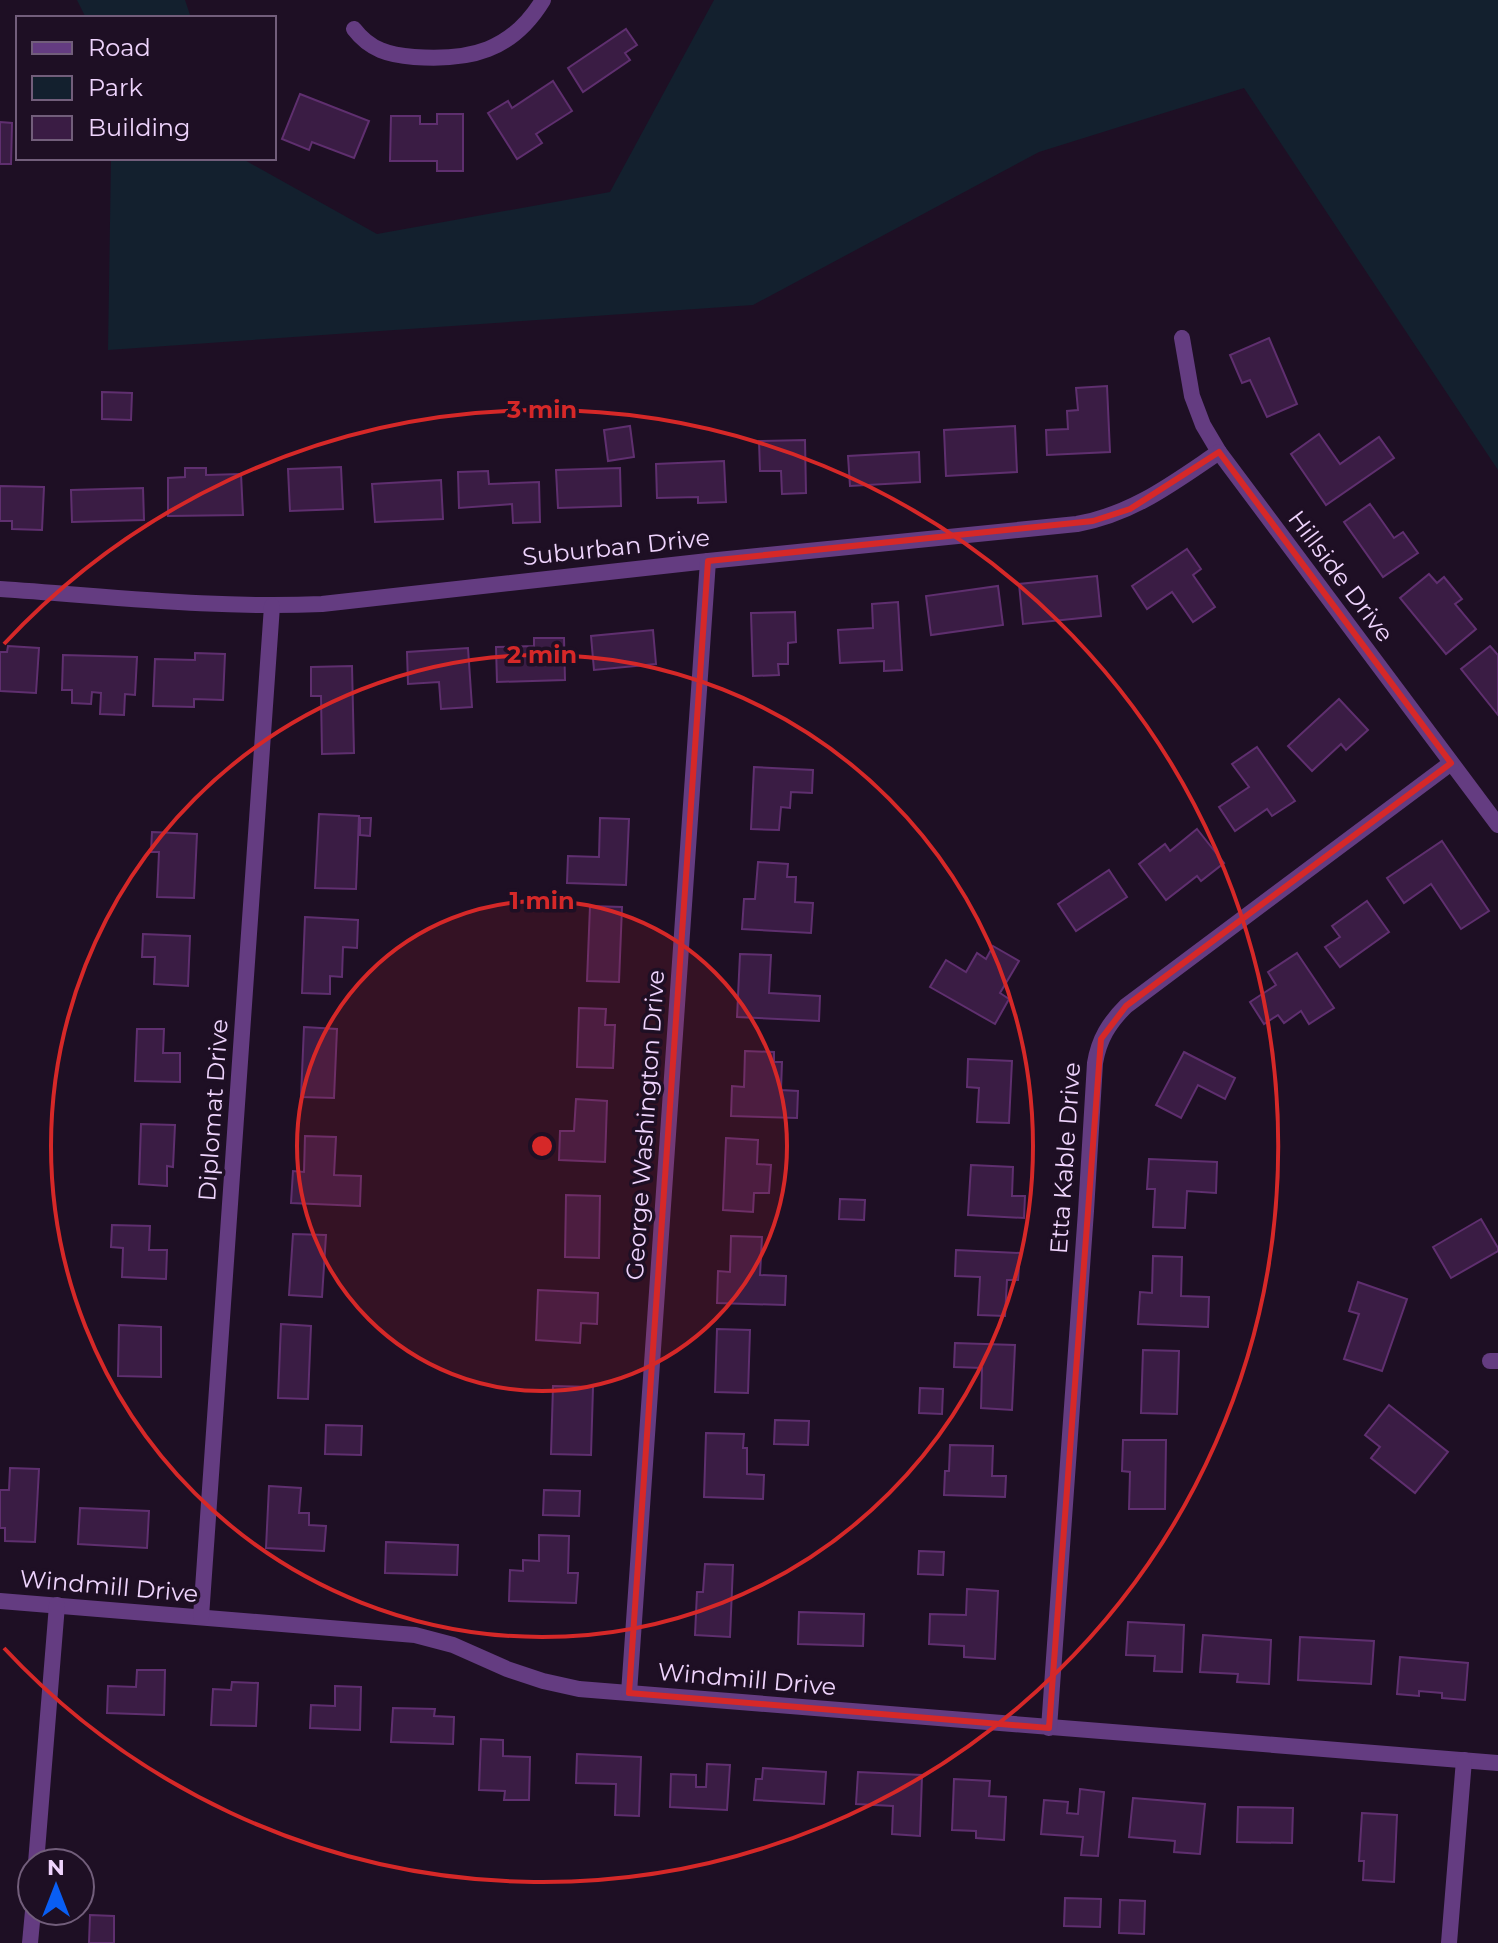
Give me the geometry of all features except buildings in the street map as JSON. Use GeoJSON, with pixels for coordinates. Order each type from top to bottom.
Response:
{"type":"FeatureCollection","features":[{"type":"Feature","properties":{"kind":"street"},"geometry":{"type":"LineString","coordinates":[[354,29],[368,44],[386,53],[443,59],[471,55],[507,40],[527,23],[543,0]]}},
{"type":"Feature","properties":{"kind":"street","name":"Hillside Drive"},"geometry":{"type":"LineString","coordinates":[[1182,338],[1192,396],[1203,425],[1219,452],[1498,825]]}},
{"type":"Feature","properties":{"kind":"street","name":"Suburban Drive"},"geometry":{"type":"LineString","coordinates":[[0,589],[272,606],[322,604],[1093,521],[1130,509],[1219,452]]}},
{"type":"Feature","properties":{"kind":"street","name":"George Washington Drive"},"geometry":{"type":"LineString","coordinates":[[629,1693],[708,561]]}},
{"type":"Feature","properties":{"kind":"street","name":"Diplomat Drive"},"geometry":{"type":"LineString","coordinates":[[201,1617],[272,606]]}},
{"type":"Feature","properties":{"kind":"street","name":"Etta Kable Drive"},"geometry":{"type":"LineString","coordinates":[[1049,1728],[1095,1063],[1101,1039],[1126,1006],[1451,763]]}},
{"type":"Feature","properties":{"kind":"street","name":"Windmill Drive"},"geometry":{"type":"LineString","coordinates":[[0,1601],[415,1635],[453,1645],[543,1681],[579,1689],[1498,1763]]}},
{"type":"Feature","properties":{"kind":"street"},"geometry":{"type":"LineString","coordinates":[[37,1847],[57,1605]]}},
{"type":"Feature","properties":{"kind":"street"},"geometry":{"type":"LineString","coordinates":[[1449,1943],[1464,1760]]}},
{"type":"Feature","properties":{"kind":"highlighted area"},"geometry":{"type":"Polygon","coordinates":[[[1219,452],[1451,763],[1126,1006],[1101,1039],[1049,1728],[629,1693],[708,561],[1093,521],[1130,509],[1219,452]]]}},
{"type":"Feature","properties":{"kind":"green space"},"geometry":{"type":"Polygon","coordinates":[[[77,0],[185,0],[190,16],[85,16],[77,0]]]}},
{"type":"Feature","properties":{"kind":"green space"},"geometry":{"type":"Polygon","coordinates":[[[714,0],[1498,0],[1498,470],[1244,88],[1039,152],[753,305],[108,350],[111,160],[245,160],[377,234],[610,192],[714,0]]]}}]}
